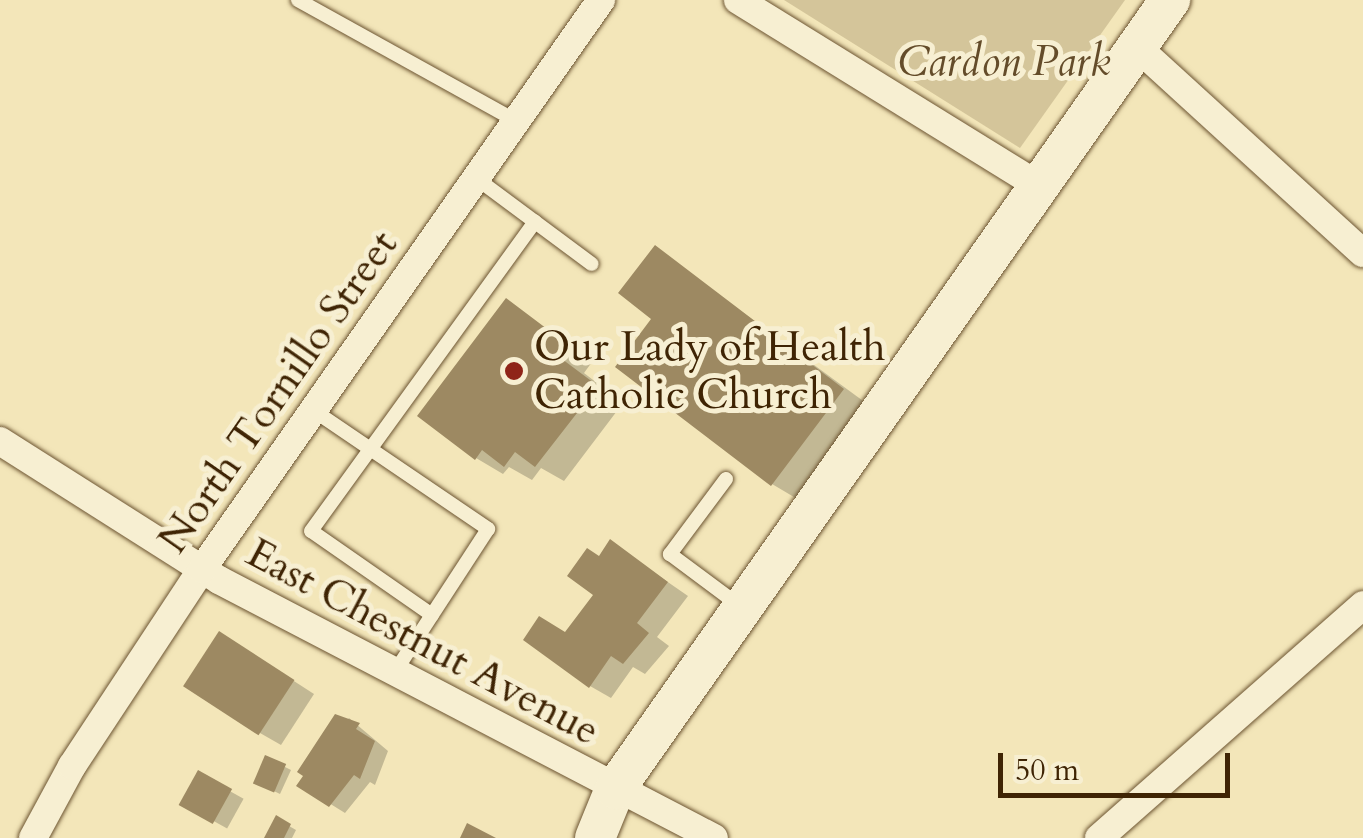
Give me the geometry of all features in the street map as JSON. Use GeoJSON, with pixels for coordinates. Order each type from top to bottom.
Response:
{"type":"FeatureCollection","features":[{"type":"Feature","properties":{"kind":"street","name":"North Tornillo Street"},"geometry":{"type":"LineString","coordinates":[[33,838],[72,766],[202,569],[601,0]]}},
{"type":"Feature","properties":{"kind":"street"},"geometry":{"type":"LineString","coordinates":[[738,0],[1036,184]]}},
{"type":"Feature","properties":{"kind":"street"},"geometry":{"type":"LineString","coordinates":[[595,838],[615,789],[1036,184],[1170,0]]}},
{"type":"Feature","properties":{"kind":"street"},"geometry":{"type":"LineString","coordinates":[[1136,46],[1363,253]]}},
{"type":"Feature","properties":{"kind":"street","name":"East Chestnut Avenue"},"geometry":{"type":"LineString","coordinates":[[0,441],[202,569],[394,674],[714,838]]}},
{"type":"Feature","properties":{"kind":"street"},"geometry":{"type":"LineString","coordinates":[[1099,838],[1363,604]]}},
{"type":"Feature","properties":{"kind":"lane"},"geometry":{"type":"LineString","coordinates":[[298,0],[516,121]]}},
{"type":"Feature","properties":{"kind":"lane"},"geometry":{"type":"LineString","coordinates":[[476,178],[592,264]]}},
{"type":"Feature","properties":{"kind":"lane"},"geometry":{"type":"LineString","coordinates":[[432,616],[311,531],[536,222]]}},
{"type":"Feature","properties":{"kind":"lane"},"geometry":{"type":"LineString","coordinates":[[313,410],[488,529],[394,674]]}},
{"type":"Feature","properties":{"kind":"lane"},"geometry":{"type":"LineString","coordinates":[[726,479],[670,554],[742,607]]}},
{"type":"Feature","properties":{"kind":"green space","name":"Cardon Park"},"geometry":{"type":"Polygon","coordinates":[[[784,0],[1125,0],[1020,148],[784,0]]]}},
{"type":"Feature","properties":{"kind":"building"},"geometry":{"type":"Polygon","coordinates":[[[655,245],[844,389],[771,486],[615,367],[651,319],[618,293],[655,245]]]}},
{"type":"Feature","properties":{"kind":"building","name":"Our Lady of Health Catholic Church"},"geometry":{"type":"Polygon","coordinates":[[[506,298],[567,344],[558,356],[598,386],[535,467],[515,452],[504,467],[482,450],[475,460],[417,416],[506,298]]]}},
{"type":"Feature","properties":{"kind":"building"},"geometry":{"type":"Polygon","coordinates":[[[610,539],[668,582],[637,623],[649,633],[623,664],[611,656],[589,688],[523,640],[539,616],[565,632],[593,595],[567,576],[587,548],[599,556],[610,539]]]}},
{"type":"Feature","properties":{"kind":"building"},"geometry":{"type":"Polygon","coordinates":[[[219,631],[294,680],[259,735],[183,686],[219,631]]]}},
{"type":"Feature","properties":{"kind":"building"},"geometry":{"type":"Polygon","coordinates":[[[335,714],[360,723],[356,729],[375,741],[360,779],[354,775],[329,807],[296,786],[303,776],[297,772],[335,714]]]}},
{"type":"Feature","properties":{"kind":"building"},"geometry":{"type":"Polygon","coordinates":[[[265,755],[286,764],[274,793],[253,784],[265,755]]]}},
{"type":"Feature","properties":{"kind":"building"},"geometry":{"type":"Polygon","coordinates":[[[198,770],[232,789],[213,824],[179,805],[198,770]]]}},
{"type":"Feature","properties":{"kind":"building"},"geometry":{"type":"Polygon","coordinates":[[[276,815],[291,824],[284,838],[264,838],[276,815]]]}},
{"type":"Feature","properties":{"kind":"building"},"geometry":{"type":"Polygon","coordinates":[[[467,823],[496,838],[460,838],[467,823]]]}},
{"type":"Feature","properties":{"kind":"place","name":"Our Lady of Health Catholic Church"},"geometry":{"type":"Point","coordinates":[514,371]}}]}
